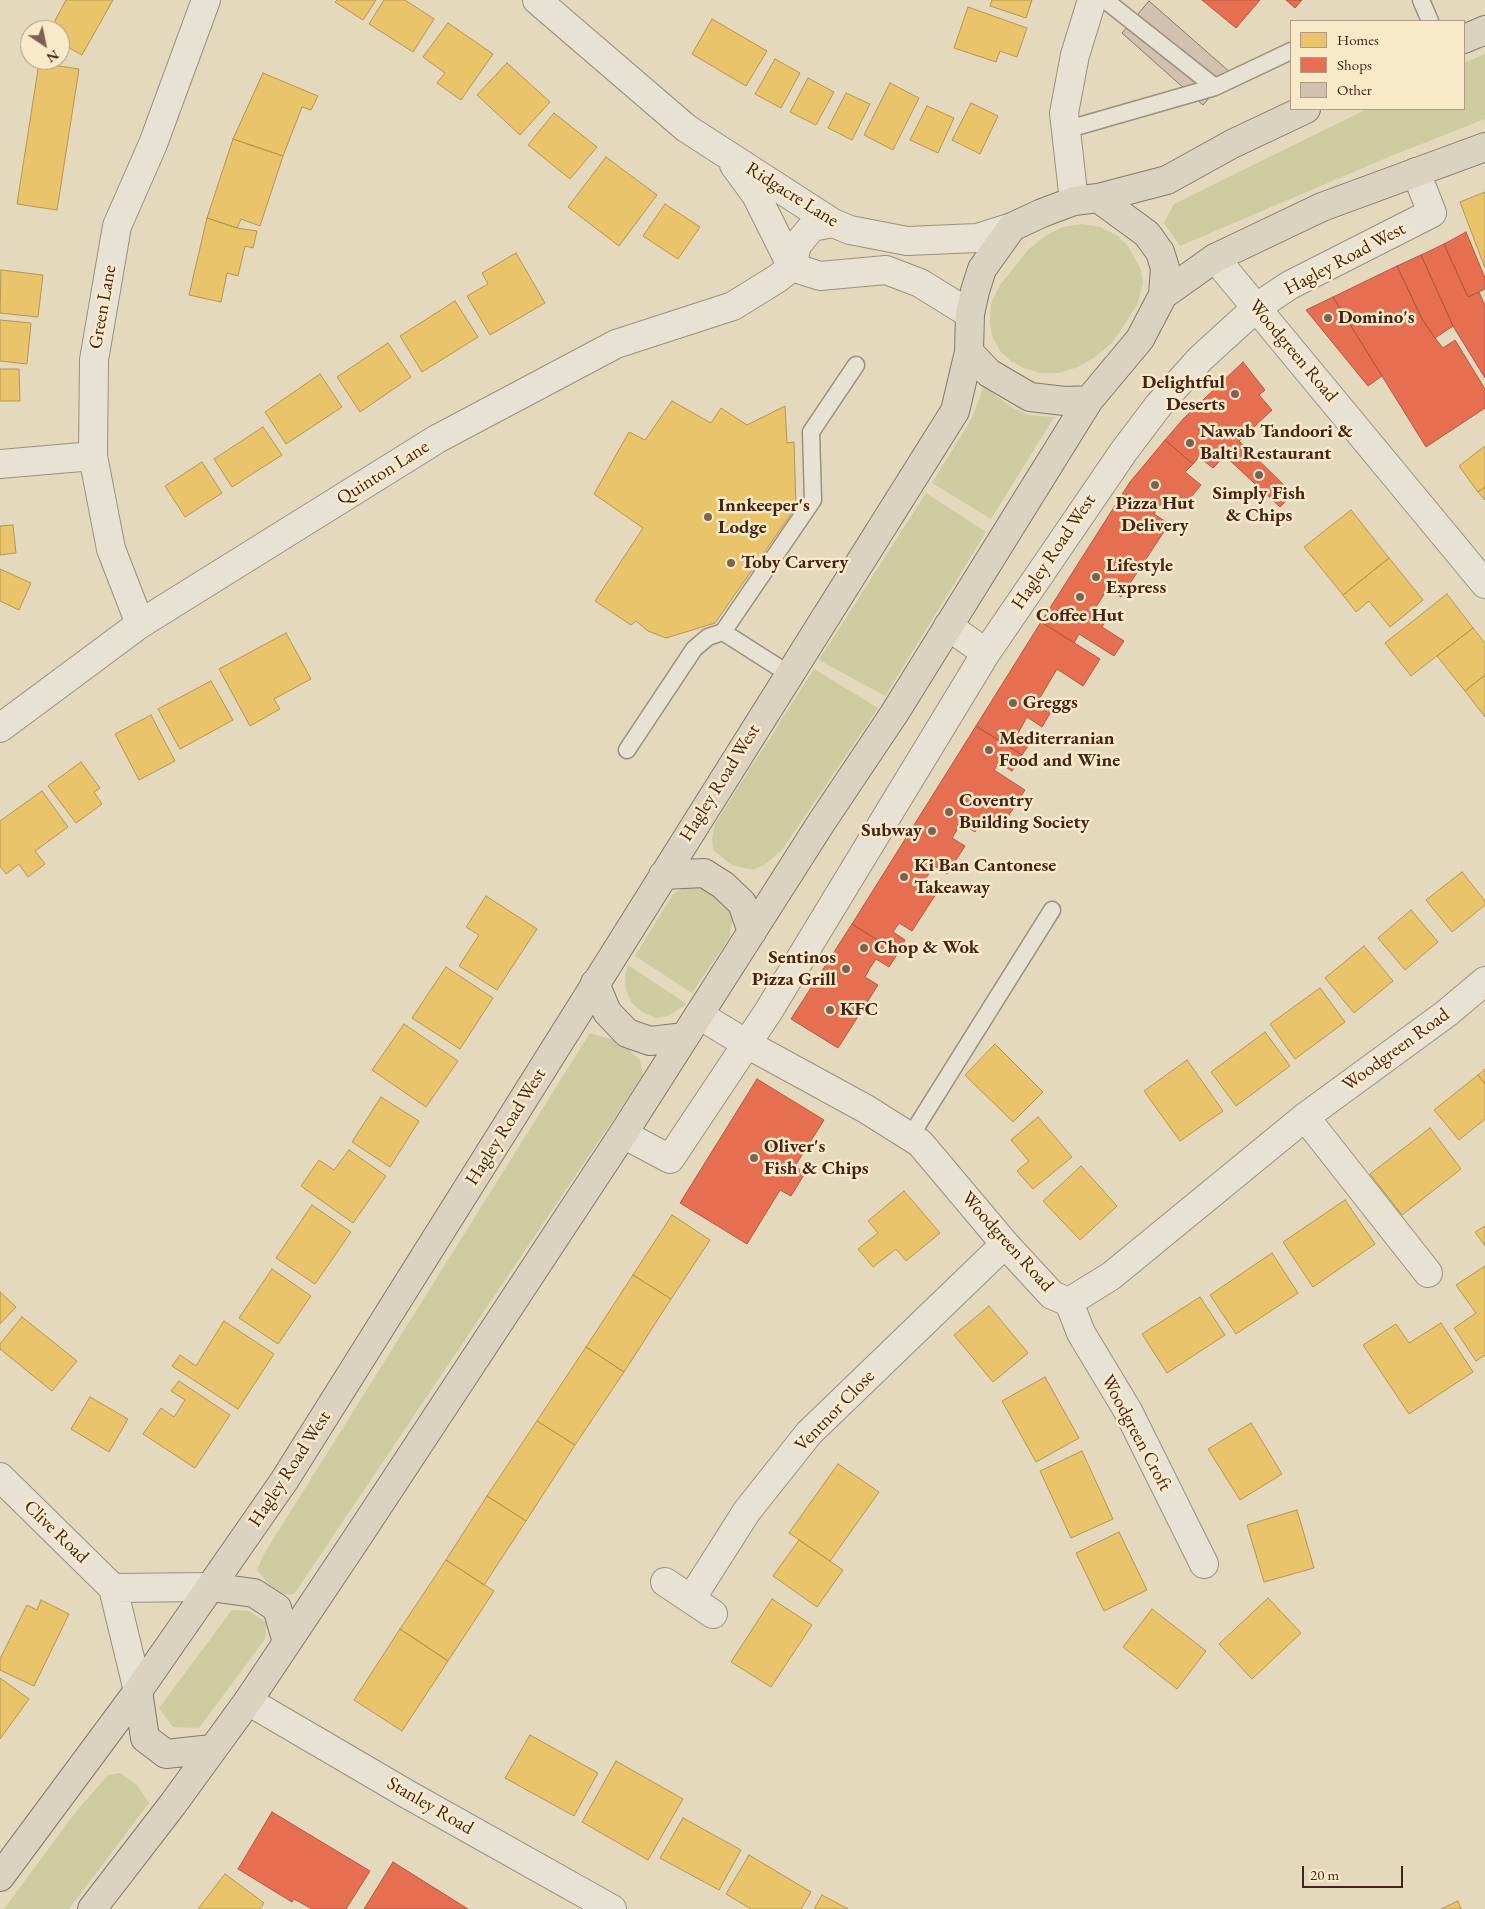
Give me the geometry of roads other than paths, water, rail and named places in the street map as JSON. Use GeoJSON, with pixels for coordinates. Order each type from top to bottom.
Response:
{"type":"FeatureCollection","features":[{"type":"Feature","properties":{"kind":"highway"},"geometry":{"type":"LineString","coordinates":[[1465,39],[1485,30]]}},
{"type":"Feature","properties":{"kind":"highway"},"geometry":{"type":"LineString","coordinates":[[1012,228],[1042,213],[1086,199],[1167,180],[1304,110]]}},
{"type":"Feature","properties":{"kind":"highway"},"geometry":{"type":"LineString","coordinates":[[1163,295],[1215,258],[1322,207],[1485,147]]}},
{"type":"Feature","properties":{"kind":"highway"},"geometry":{"type":"LineString","coordinates":[[92,1909],[248,1700],[287,1642],[700,1015],[1090,400],[1140,338],[1163,295],[1165,268],[1160,252],[1147,234],[1086,199]]}},
{"type":"Feature","properties":{"kind":"highway","name":"Hagley Road West"},"geometry":{"type":"LineString","coordinates":[[0,1877],[138,1691],[284,1481],[788,674],[955,411],[969,352],[970,314],[982,269],[1012,228]]}},
{"type":"Feature","properties":{"kind":"highway"},"geometry":{"type":"LineString","coordinates":[[969,352],[989,373],[1030,397],[1065,402],[1090,400]]}},
{"type":"Feature","properties":{"kind":"highway"},"geometry":{"type":"LineString","coordinates":[[663,875],[704,872],[723,885],[742,903],[752,932]]}},
{"type":"Feature","properties":{"kind":"highway"},"geometry":{"type":"LineString","coordinates":[[595,983],[607,1012],[627,1033],[650,1041],[685,1038]]}},
{"type":"Feature","properties":{"kind":"highway"},"geometry":{"type":"LineString","coordinates":[[210,1587],[254,1593],[277,1608],[287,1642]]}},
{"type":"Feature","properties":{"kind":"highway"},"geometry":{"type":"LineString","coordinates":[[138,1691],[145,1738],[166,1754],[212,1749]]}},
{"type":"Feature","properties":{"kind":"street","name":"Green Lane"},"geometry":{"type":"LineString","coordinates":[[140,624],[111,549],[93,456],[94,360],[117,226],[153,144],[206,0]]}},
{"type":"Feature","properties":{"kind":"street","name":"Ridgacre Lane"},"geometry":{"type":"LineString","coordinates":[[537,0],[686,128],[842,226],[907,241],[977,238],[1012,228]]}},
{"type":"Feature","properties":{"kind":"street"},"geometry":{"type":"LineString","coordinates":[[1086,199],[1065,130],[1064,113],[1075,55],[1092,0]]}},
{"type":"Feature","properties":{"kind":"street","name":"Ridgacre Lane"},"geometry":{"type":"LineString","coordinates":[[722,150],[756,195],[792,267]]}},
{"type":"Feature","properties":{"kind":"street","name":"Hagley Road West"},"geometry":{"type":"LineString","coordinates":[[623,1134],[670,1159],[747,1044],[986,653],[1124,451],[1158,406],[1200,359],[1258,307],[1290,285],[1432,213],[1416,172]]}},
{"type":"Feature","properties":{"kind":"street"},"geometry":{"type":"LineString","coordinates":[[846,274],[852,265],[855,249],[842,226],[812,228],[797,245],[792,267],[820,276],[846,274],[886,270],[920,283],[970,314]]}},
{"type":"Feature","properties":{"kind":"street","name":"Woodgreen Road"},"geometry":{"type":"LineString","coordinates":[[1215,258],[1258,307],[1485,584]]}},
{"type":"Feature","properties":{"kind":"street","name":"Quinton Lane"},"geometry":{"type":"LineString","coordinates":[[0,728],[140,624],[437,439],[616,344],[733,306],[792,267]]}},
{"type":"Feature","properties":{"kind":"street"},"geometry":{"type":"LineString","coordinates":[[0,464],[93,456]]}},
{"type":"Feature","properties":{"kind":"street"},"geometry":{"type":"LineString","coordinates":[[948,626],[986,653]]}},
{"type":"Feature","properties":{"kind":"street","name":"Woodgreen Road"},"geometry":{"type":"LineString","coordinates":[[700,1015],[747,1044],[866,1109],[920,1143],[1005,1244],[1052,1295],[1068,1302],[1111,1276],[1305,1117],[1447,1013],[1485,981]]}},
{"type":"Feature","properties":{"kind":"street"},"geometry":{"type":"LineString","coordinates":[[1305,1117],[1428,1273]]}},
{"type":"Feature","properties":{"kind":"street","name":"Ventnor Close"},"geometry":{"type":"LineString","coordinates":[[691,1599],[747,1511],[809,1433],[1005,1244]]}},
{"type":"Feature","properties":{"kind":"street","name":"Woodgreen Croft"},"geometry":{"type":"LineString","coordinates":[[1068,1302],[1081,1333],[1128,1411],[1204,1564]]}},
{"type":"Feature","properties":{"kind":"street","name":"Clive Road"},"geometry":{"type":"LineString","coordinates":[[1,1480],[113,1588]]}},
{"type":"Feature","properties":{"kind":"street"},"geometry":{"type":"LineString","coordinates":[[665,1582],[713,1614]]}},
{"type":"Feature","properties":{"kind":"street"},"geometry":{"type":"LineString","coordinates":[[138,1691],[113,1588],[210,1587]]}},
{"type":"Feature","properties":{"kind":"street","name":"Stanley Road"},"geometry":{"type":"LineString","coordinates":[[248,1700],[407,1794],[612,1909]]}},
{"type":"Feature","properties":{"kind":"lane"},"geometry":{"type":"LineString","coordinates":[[1105,0],[1215,87]]}},
{"type":"Feature","properties":{"kind":"lane"},"geometry":{"type":"LineString","coordinates":[[1421,0],[1430,20]]}},
{"type":"Feature","properties":{"kind":"lane"},"geometry":{"type":"LineString","coordinates":[[1065,130],[1215,87],[1290,51]]}},
{"type":"Feature","properties":{"kind":"lane"},"geometry":{"type":"LineString","coordinates":[[627,750],[694,649],[708,637],[723,632],[813,500],[811,432],[856,365]]}},
{"type":"Feature","properties":{"kind":"lane"},"geometry":{"type":"LineString","coordinates":[[723,632],[788,674]]}},
{"type":"Feature","properties":{"kind":"lane"},"geometry":{"type":"LineString","coordinates":[[910,1137],[1052,910]]}},
{"type":"Feature","properties":{"kind":"place","name":"Domino's"},"geometry":{"type":"Point","coordinates":[1328,318]}},
{"type":"Feature","properties":{"kind":"place","name":"Delightful Deserts"},"geometry":{"type":"Point","coordinates":[1235,394]}},
{"type":"Feature","properties":{"kind":"place","name":"Nawab Tandoori & Balti Restaurant"},"geometry":{"type":"Point","coordinates":[1190,443]}},
{"type":"Feature","properties":{"kind":"place","name":"Simply Fish & Chips"},"geometry":{"type":"Point","coordinates":[1259,475]}},
{"type":"Feature","properties":{"kind":"place","name":"Pizza Hut Delivery"},"geometry":{"type":"Point","coordinates":[1155,485]}},
{"type":"Feature","properties":{"kind":"place","name":"Innkeeper's Lodge"},"geometry":{"type":"Point","coordinates":[708,517]}},
{"type":"Feature","properties":{"kind":"place","name":"Toby Carvery"},"geometry":{"type":"Point","coordinates":[731,563]}},
{"type":"Feature","properties":{"kind":"place","name":"Lifestyle Express"},"geometry":{"type":"Point","coordinates":[1096,577]}},
{"type":"Feature","properties":{"kind":"place","name":"Coffee Hut"},"geometry":{"type":"Point","coordinates":[1080,597]}},
{"type":"Feature","properties":{"kind":"place","name":"Greggs"},"geometry":{"type":"Point","coordinates":[1013,703]}},
{"type":"Feature","properties":{"kind":"place","name":"Mediterranian Food and Wine"},"geometry":{"type":"Point","coordinates":[989,750]}},
{"type":"Feature","properties":{"kind":"place","name":"Coventry Building Society"},"geometry":{"type":"Point","coordinates":[949,812]}},
{"type":"Feature","properties":{"kind":"place","name":"Subway"},"geometry":{"type":"Point","coordinates":[932,831]}},
{"type":"Feature","properties":{"kind":"place","name":"Ki Ban Cantonese Takeaway"},"geometry":{"type":"Point","coordinates":[904,877]}},
{"type":"Feature","properties":{"kind":"place","name":"Chop & Wok"},"geometry":{"type":"Point","coordinates":[864,948]}},
{"type":"Feature","properties":{"kind":"place","name":"Sentinos Pizza Grill"},"geometry":{"type":"Point","coordinates":[846,969]}},
{"type":"Feature","properties":{"kind":"place","name":"KFC"},"geometry":{"type":"Point","coordinates":[830,1010]}},
{"type":"Feature","properties":{"kind":"place","name":"Oliver's Fish & Chips"},"geometry":{"type":"Point","coordinates":[754,1158]}}]}
